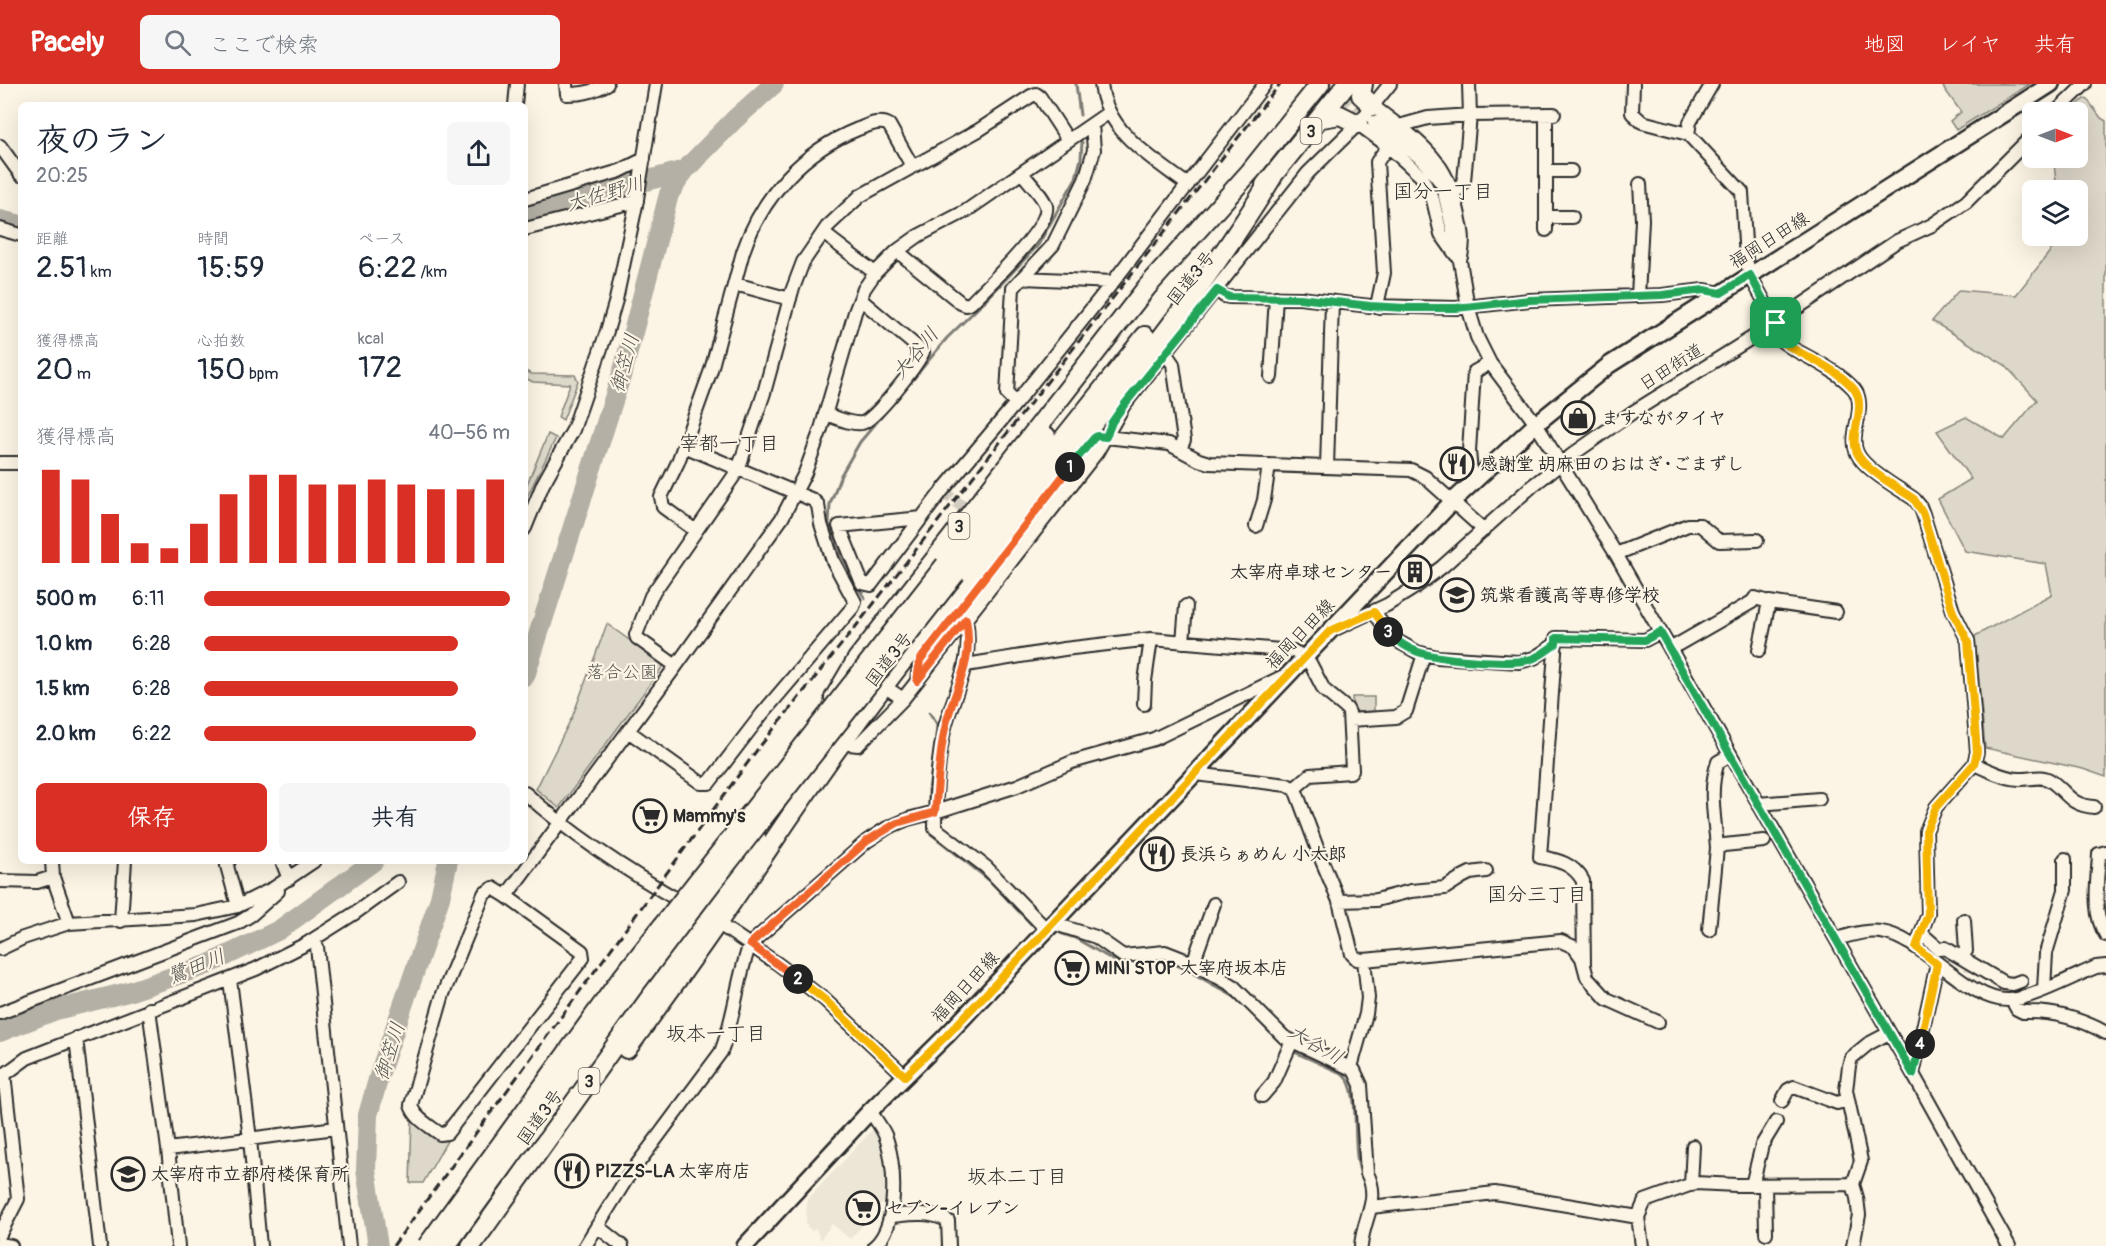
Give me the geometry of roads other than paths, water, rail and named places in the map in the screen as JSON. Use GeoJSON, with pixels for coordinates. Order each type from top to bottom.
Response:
{"type":"FeatureCollection","features":[{"type":"Feature","properties":{"kind":"highway","name":"国道3号"},"geometry":{"type":"LineString","coordinates":[[446,1246],[626,997],[1255,166],[1320,84]]}},
{"type":"Feature","properties":{"kind":"highway","name":"国道3号"},"geometry":{"type":"LineString","coordinates":[[427,1246],[620,980],[951,569],[1322,118],[1347,84]]}},
{"type":"Feature","properties":{"kind":"highway"},"geometry":{"type":"LineString","coordinates":[[1322,118],[1340,115],[1349,118],[1368,117],[1362,95],[1363,84]]}},
{"type":"Feature","properties":{"kind":"highway","name":"3"},"geometry":{"type":"LineString","coordinates":[[485,1246],[712,920],[837,691],[857,659],[1147,287],[1255,166]]}},
{"type":"Feature","properties":{"kind":"highway","name":"3"},"geometry":{"type":"LineString","coordinates":[[471,1246],[884,686],[1179,313],[1239,232],[1273,176]]}},
{"type":"Feature","properties":{"kind":"main road","name":"福岡日田線"},"geometry":{"type":"LineString","coordinates":[[745,1246],[870,1111],[946,1036],[1453,501],[1536,424],[1610,365],[2051,84]]}},
{"type":"Feature","properties":{"kind":"street"},"geometry":{"type":"LineString","coordinates":[[515,102],[517,84]]}},
{"type":"Feature","properties":{"kind":"street"},"geometry":{"type":"LineString","coordinates":[[566,84],[567,94],[581,94],[591,93],[607,84]]}},
{"type":"Feature","properties":{"kind":"street"},"geometry":{"type":"LineString","coordinates":[[528,521],[543,484],[573,430],[607,331],[618,291],[637,199],[656,84]]}},
{"type":"Feature","properties":{"kind":"street"},"geometry":{"type":"LineString","coordinates":[[1101,84],[1108,113],[1130,141],[1188,185]]}},
{"type":"Feature","properties":{"kind":"street"},"geometry":{"type":"LineString","coordinates":[[922,518],[839,526],[862,583],[871,585],[979,446],[1113,282],[1265,84]]}},
{"type":"Feature","properties":{"kind":"street"},"geometry":{"type":"LineString","coordinates":[[841,743],[858,746],[903,699],[1096,452],[1124,405],[1308,173],[1368,117],[1390,84]]}},
{"type":"Feature","properties":{"kind":"street"},"geometry":{"type":"LineString","coordinates":[[1454,194],[1464,181],[1470,115],[1469,84]]}},
{"type":"Feature","properties":{"kind":"street"},"geometry":{"type":"LineString","coordinates":[[1632,84],[1632,113],[1642,122],[1688,134],[1742,192],[1746,260],[1771,326],[1792,348],[1823,364],[1854,390],[1859,408],[1855,445],[1857,453],[1862,462],[1914,499],[1920,506],[1953,612],[1968,641],[1970,687],[1977,742],[1974,764],[1936,807],[1926,831],[1928,914],[1916,947]]}},
{"type":"Feature","properties":{"kind":"street"},"geometry":{"type":"LineString","coordinates":[[1688,134],[1690,122],[1712,84]]}},
{"type":"Feature","properties":{"kind":"street"},"geometry":{"type":"LineString","coordinates":[[2066,102],[2085,84]]}},
{"type":"Feature","properties":{"kind":"street"},"geometry":{"type":"LineString","coordinates":[[676,666],[637,638],[636,634],[651,596],[738,470],[764,393],[790,299],[803,262],[823,233],[860,196],[979,130],[1036,94],[1068,140]]}},
{"type":"Feature","properties":{"kind":"street"},"geometry":{"type":"LineString","coordinates":[[528,861],[555,819],[628,731],[759,552],[796,493],[825,414],[860,299],[875,273],[897,251],[918,236],[966,211],[1108,113]]}},
{"type":"Feature","properties":{"kind":"street"},"geometry":{"type":"LineString","coordinates":[[1400,126],[1428,118],[1550,114],[1546,171],[1546,231]]}},
{"type":"Feature","properties":{"kind":"street"},"geometry":{"type":"LineString","coordinates":[[1368,117],[1400,126],[1437,160],[1454,194],[1465,240],[1460,261]]}},
{"type":"Feature","properties":{"kind":"street"},"geometry":{"type":"LineString","coordinates":[[1368,117],[1388,146],[1416,170],[1424,181],[1433,200],[1441,234],[1460,261]]}},
{"type":"Feature","properties":{"kind":"street"},"geometry":{"type":"LineString","coordinates":[[1368,117],[1418,156],[1438,178],[1445,194],[1468,307],[1477,337],[1490,363],[1562,463],[1616,554],[2009,1246]]}},
{"type":"Feature","properties":{"kind":"street"},"geometry":{"type":"LineString","coordinates":[[696,531],[663,507],[661,497],[684,446],[711,370],[750,232],[768,201],[794,170],[827,145],[862,128],[885,122],[889,125],[912,166]]}},
{"type":"Feature","properties":{"kind":"street"},"geometry":{"type":"LineString","coordinates":[[1016,403],[1007,394],[1013,288],[1053,245],[1085,180],[1094,150],[1092,124]]}},
{"type":"Feature","properties":{"kind":"street"},"geometry":{"type":"LineString","coordinates":[[1379,307],[1378,301],[1384,273],[1377,162],[1388,146]]}},
{"type":"Feature","properties":{"kind":"street","name":"日田街道"},"geometry":{"type":"LineString","coordinates":[[1330,631],[1374,612],[1414,588],[1442,567],[1532,486],[1633,412],[1771,326],[1897,241],[1932,225],[1966,202],[2022,146]]}},
{"type":"Feature","properties":{"kind":"street"},"geometry":{"type":"LineString","coordinates":[[0,147],[18,171]]}},
{"type":"Feature","properties":{"kind":"street"},"geometry":{"type":"LineString","coordinates":[[528,198],[644,162]]}},
{"type":"Feature","properties":{"kind":"street"},"geometry":{"type":"LineString","coordinates":[[1546,171],[1571,171]]}},
{"type":"Feature","properties":{"kind":"street"},"geometry":{"type":"LineString","coordinates":[[897,251],[961,303],[966,305],[971,303],[1033,238],[1046,213],[1046,204],[1022,173]]}},
{"type":"Feature","properties":{"kind":"street"},"geometry":{"type":"LineString","coordinates":[[1638,296],[1642,220],[1640,184]]}},
{"type":"Feature","properties":{"kind":"street"},"geometry":{"type":"LineString","coordinates":[[528,228],[637,199]]}},
{"type":"Feature","properties":{"kind":"street"},"geometry":{"type":"LineString","coordinates":[[1546,217],[1572,217]]}},
{"type":"Feature","properties":{"kind":"street"},"geometry":{"type":"LineString","coordinates":[[0,229],[18,234]]}},
{"type":"Feature","properties":{"kind":"street"},"geometry":{"type":"LineString","coordinates":[[823,233],[875,273]]}},
{"type":"Feature","properties":{"kind":"street"},"geometry":{"type":"LineString","coordinates":[[1023,278],[1113,282]]}},
{"type":"Feature","properties":{"kind":"street"},"geometry":{"type":"LineString","coordinates":[[735,284],[790,299]]}},
{"type":"Feature","properties":{"kind":"street"},"geometry":{"type":"LineString","coordinates":[[1217,290],[1229,297],[1276,297],[1379,307],[1468,307],[1530,300],[1638,296],[1704,290],[1721,293]]}},
{"type":"Feature","properties":{"kind":"street"},"geometry":{"type":"LineString","coordinates":[[1271,378],[1276,297]]}},
{"type":"Feature","properties":{"kind":"street"},"geometry":{"type":"LineString","coordinates":[[825,414],[859,423],[865,422],[888,399],[923,352],[860,299]]}},
{"type":"Feature","properties":{"kind":"street"},"geometry":{"type":"LineString","coordinates":[[1327,467],[1332,302]]}},
{"type":"Feature","properties":{"kind":"street"},"geometry":{"type":"LineString","coordinates":[[1166,354],[1173,364],[1184,440],[1180,449]]}},
{"type":"Feature","properties":{"kind":"street"},"geometry":{"type":"LineString","coordinates":[[1472,483],[1469,451],[1474,372],[1490,363]]}},
{"type":"Feature","properties":{"kind":"street"},"geometry":{"type":"LineString","coordinates":[[917,681],[920,660],[1089,442],[1097,436],[1169,444],[1209,463],[1411,470],[1418,472],[1484,530]]}},
{"type":"Feature","properties":{"kind":"street"},"geometry":{"type":"LineString","coordinates":[[628,731],[701,783],[709,783],[762,714],[853,607],[854,598],[833,561],[821,524],[818,505],[796,493],[684,446]]}},
{"type":"Feature","properties":{"kind":"street"},"geometry":{"type":"LineString","coordinates":[[0,463],[18,463]]}},
{"type":"Feature","properties":{"kind":"street"},"geometry":{"type":"LineString","coordinates":[[1256,526],[1264,500],[1269,465]]}},
{"type":"Feature","properties":{"kind":"street"},"geometry":{"type":"LineString","coordinates":[[1616,554],[1688,525],[1700,525],[1719,541],[1758,540]]}},
{"type":"Feature","properties":{"kind":"street"},"geometry":{"type":"LineString","coordinates":[[1670,649],[1752,602],[1755,598],[1836,612]]}},
{"type":"Feature","properties":{"kind":"street"},"geometry":{"type":"LineString","coordinates":[[1759,650],[1769,602]]}},
{"type":"Feature","properties":{"kind":"street"},"geometry":{"type":"LineString","coordinates":[[1183,642],[1186,606]]}},
{"type":"Feature","properties":{"kind":"street"},"geometry":{"type":"LineString","coordinates":[[1374,612],[1384,627],[1399,642],[1424,654],[1437,657],[1518,662],[1534,658],[1556,644]]}},
{"type":"Feature","properties":{"kind":"street"},"geometry":{"type":"LineString","coordinates":[[966,619],[969,635],[966,665],[944,731],[935,828],[986,867],[1049,926],[1096,937],[1123,957],[1160,951],[1193,963],[1232,985],[1284,1037],[1351,1067],[1357,1074],[1361,1085],[1367,1173],[1373,1184],[1373,1199],[1361,1246]]}},
{"type":"Feature","properties":{"kind":"street"},"geometry":{"type":"LineString","coordinates":[[1658,1023],[1607,999],[1587,977],[1584,965],[1583,881],[1580,875],[1564,862],[1540,857],[1556,638],[1645,640],[1660,632]]}},
{"type":"Feature","properties":{"kind":"street"},"geometry":{"type":"LineString","coordinates":[[966,665],[1064,649],[1151,639],[1293,651],[1305,657],[1324,690],[1347,709],[1350,720],[1352,770],[1310,775],[1294,789]]}},
{"type":"Feature","properties":{"kind":"street"},"geometry":{"type":"LineString","coordinates":[[1144,704],[1151,639]]}},
{"type":"Feature","properties":{"kind":"street"},"geometry":{"type":"LineString","coordinates":[[1350,720],[1396,717],[1406,711],[1424,654]]}},
{"type":"Feature","properties":{"kind":"street"},"geometry":{"type":"LineString","coordinates":[[585,1246],[627,1178],[721,1052],[729,1032],[744,961],[750,944],[867,841],[897,823],[1017,786],[1072,762],[1154,739],[1287,675]]}},
{"type":"Feature","properties":{"kind":"street"},"geometry":{"type":"LineString","coordinates":[[884,686],[903,699]]}},
{"type":"Feature","properties":{"kind":"street"},"geometry":{"type":"LineString","coordinates":[[1709,930],[1717,848],[1711,795],[1713,776],[1718,762],[1730,755]]}},
{"type":"Feature","properties":{"kind":"street"},"geometry":{"type":"LineString","coordinates":[[1974,764],[2008,777],[2019,779],[2042,777],[2050,780],[2072,801],[2094,807]]}},
{"type":"Feature","properties":{"kind":"street"},"geometry":{"type":"LineString","coordinates":[[1195,774],[1287,785],[1294,789],[1339,902],[1352,954],[1357,959],[1554,940],[1574,947],[1584,965]]}},
{"type":"Feature","properties":{"kind":"street"},"geometry":{"type":"LineString","coordinates":[[528,796],[555,819],[648,883],[750,944],[825,1000],[905,1076]]}},
{"type":"Feature","properties":{"kind":"street"},"geometry":{"type":"LineString","coordinates":[[1758,804],[1819,799]]}},
{"type":"Feature","properties":{"kind":"street"},"geometry":{"type":"LineString","coordinates":[[1717,848],[1724,845],[1764,841]]}},
{"type":"Feature","properties":{"kind":"street"},"geometry":{"type":"LineString","coordinates":[[2106,852],[2099,854],[2097,905],[2101,925],[2106,935]]}},
{"type":"Feature","properties":{"kind":"street"},"geometry":{"type":"LineString","coordinates":[[2044,989],[2046,953],[2065,890],[2065,859]]}},
{"type":"Feature","properties":{"kind":"street"},"geometry":{"type":"LineString","coordinates":[[52,864],[53,877],[69,923]]}},
{"type":"Feature","properties":{"kind":"street"},"geometry":{"type":"LineString","coordinates":[[121,921],[125,864]]}},
{"type":"Feature","properties":{"kind":"street"},"geometry":{"type":"LineString","coordinates":[[228,864],[238,906]]}},
{"type":"Feature","properties":{"kind":"street"},"geometry":{"type":"LineString","coordinates":[[283,864],[289,879]]}},
{"type":"Feature","properties":{"kind":"street"},"geometry":{"type":"LineString","coordinates":[[0,949],[23,938],[69,923],[196,915],[238,906],[289,879],[310,864]]}},
{"type":"Feature","properties":{"kind":"street"},"geometry":{"type":"LineString","coordinates":[[506,896],[526,864]]}},
{"type":"Feature","properties":{"kind":"street"},"geometry":{"type":"LineString","coordinates":[[1339,902],[1376,900],[1411,891],[1445,888],[1470,873],[1486,871]]}},
{"type":"Feature","properties":{"kind":"street"},"geometry":{"type":"LineString","coordinates":[[0,881],[37,882],[53,877]]}},
{"type":"Feature","properties":{"kind":"street"},"geometry":{"type":"LineString","coordinates":[[0,1012],[238,923],[251,915],[289,879]]}},
{"type":"Feature","properties":{"kind":"street"},"geometry":{"type":"LineString","coordinates":[[0,1234],[18,1198],[2,1076],[27,1058],[149,1009],[230,980],[314,939],[398,882]]}},
{"type":"Feature","properties":{"kind":"street"},"geometry":{"type":"LineString","coordinates":[[494,888],[506,896],[582,951],[583,958],[447,1133],[443,1135],[417,1116],[411,1106],[443,994],[484,894],[494,888]]}},
{"type":"Feature","properties":{"kind":"street"},"geometry":{"type":"LineString","coordinates":[[1193,963],[1214,904]]}},
{"type":"Feature","properties":{"kind":"street"},"geometry":{"type":"LineString","coordinates":[[1961,957],[1966,951],[1964,920]]}},
{"type":"Feature","properties":{"kind":"street"},"geometry":{"type":"LineString","coordinates":[[1836,939],[1864,932],[1882,932],[1900,938],[1987,996],[2013,1000],[2096,967],[2106,966]]}},
{"type":"Feature","properties":{"kind":"street"},"geometry":{"type":"LineString","coordinates":[[1922,934],[1939,949],[1945,948],[2004,983],[2013,984],[2021,981]]}},
{"type":"Feature","properties":{"kind":"street"},"geometry":{"type":"LineString","coordinates":[[314,939],[318,958],[349,1246]]}},
{"type":"Feature","properties":{"kind":"street"},"geometry":{"type":"LineString","coordinates":[[1351,1067],[1366,1014],[1368,998],[1364,960]]}},
{"type":"Feature","properties":{"kind":"street"},"geometry":{"type":"LineString","coordinates":[[1913,1074],[1937,964]]}},
{"type":"Feature","properties":{"kind":"street"},"geometry":{"type":"LineString","coordinates":[[230,980],[250,1139],[260,1246]]}},
{"type":"Feature","properties":{"kind":"street"},"geometry":{"type":"LineString","coordinates":[[2013,1000],[2017,1009],[2023,1012],[2063,1016],[2088,1023],[2106,1033]]}},
{"type":"Feature","properties":{"kind":"street"},"geometry":{"type":"LineString","coordinates":[[149,1009],[168,1149],[178,1246]]}},
{"type":"Feature","properties":{"kind":"street"},"geometry":{"type":"LineString","coordinates":[[1853,1246],[1859,1215],[1853,1184],[1861,1161],[1846,1090],[1851,1058],[1875,1039],[1889,1033]]}},
{"type":"Feature","properties":{"kind":"street"},"geometry":{"type":"LineString","coordinates":[[76,1038],[100,1246]]}},
{"type":"Feature","properties":{"kind":"street"},"geometry":{"type":"LineString","coordinates":[[1262,1096],[1274,1082],[1292,1041]]}},
{"type":"Feature","properties":{"kind":"street"},"geometry":{"type":"LineString","coordinates":[[1782,1101],[1788,1090],[1794,1087],[1837,1103],[1848,1100]]}},
{"type":"Feature","properties":{"kind":"street"},"geometry":{"type":"LineString","coordinates":[[870,1111],[884,1133],[891,1154],[892,1216],[875,1246]]}},
{"type":"Feature","properties":{"kind":"street"},"geometry":{"type":"LineString","coordinates":[[1752,1185],[1762,1145],[1776,1122]]}},
{"type":"Feature","properties":{"kind":"street"},"geometry":{"type":"LineString","coordinates":[[168,1149],[336,1128]]}},
{"type":"Feature","properties":{"kind":"street"},"geometry":{"type":"LineString","coordinates":[[1691,1185],[1694,1146]]}},
{"type":"Feature","properties":{"kind":"street"},"geometry":{"type":"LineString","coordinates":[[1642,1246],[1638,1217],[1645,1201],[1695,1183],[1853,1184]]}},
{"type":"Feature","properties":{"kind":"street"},"geometry":{"type":"LineString","coordinates":[[1765,1185],[1766,1233]]}},
{"type":"Feature","properties":{"kind":"street"},"geometry":{"type":"LineString","coordinates":[[1371,1207],[1495,1193],[1638,1217]]}},
{"type":"Feature","properties":{"kind":"street"},"geometry":{"type":"LineString","coordinates":[[892,1216],[931,1213],[941,1217],[948,1221],[949,1246]]}},
{"type":"Feature","properties":{"kind":"street"},"geometry":{"type":"LineString","coordinates":[[597,1226],[622,1246]]}},
{"type":"Feature","properties":{"kind":"street"},"geometry":{"type":"LineString","coordinates":[[0,1244],[11,1246]]}},
{"type":"Feature","properties":{"kind":"waterway","name":"御笠川"},"geometry":{"type":"LineString","coordinates":[[528,667],[624,367],[669,194],[685,170],[735,119],[774,84]]}},
{"type":"Feature","properties":{"kind":"waterway","name":"大谷川"},"geometry":{"type":"LineString","coordinates":[[1076,84],[1080,115]]}},
{"type":"Feature","properties":{"kind":"waterway","name":"大谷川"},"geometry":{"type":"LineString","coordinates":[[909,384],[947,338],[1038,245],[1076,178],[1081,159],[1082,142]]}},
{"type":"Feature","properties":{"kind":"waterway","name":"大佐野川"},"geometry":{"type":"LineString","coordinates":[[528,214],[685,170]]}},
{"type":"Feature","properties":{"kind":"waterway","name":"大佐野川"},"geometry":{"type":"LineString","coordinates":[[0,220],[18,224]]}},
{"type":"Feature","properties":{"kind":"waterway","name":"大谷川"},"geometry":{"type":"LineString","coordinates":[[865,598],[847,571],[829,524],[830,504],[841,475],[860,442],[887,410]]}},
{"type":"Feature","properties":{"kind":"waterway","name":"大谷川"},"geometry":{"type":"LineString","coordinates":[[929,712],[937,724],[935,747]]}},
{"type":"Feature","properties":{"kind":"waterway","name":"大谷川"},"geometry":{"type":"LineString","coordinates":[[929,809],[934,756]]}},
{"type":"Feature","properties":{"kind":"waterway","name":"大谷川"},"geometry":{"type":"LineString","coordinates":[[930,828],[930,833],[989,880],[1031,924]]}},
{"type":"Feature","properties":{"kind":"waterway","name":"鷺田川"},"geometry":{"type":"LineString","coordinates":[[0,1032],[56,1010],[128,992],[207,965],[279,930],[370,864]]}},
{"type":"Feature","properties":{"kind":"waterway","name":"御笠川"},"geometry":{"type":"LineString","coordinates":[[378,1246],[366,1170],[368,1115],[381,1069],[440,898],[447,864]]}},
{"type":"Feature","properties":{"kind":"waterway","name":"大谷川"},"geometry":{"type":"LineString","coordinates":[[1060,933],[1075,938],[1120,964],[1162,959],[1184,968],[1238,999]]}},
{"type":"Feature","properties":{"kind":"waterway","name":"大谷川"},"geometry":{"type":"LineString","coordinates":[[1263,1025],[1286,1048]]}},
{"type":"Feature","properties":{"kind":"waterway","name":"大谷川"},"geometry":{"type":"LineString","coordinates":[[1292,1051],[1343,1074],[1349,1083],[1355,1109],[1357,1156],[1364,1181]]}},
{"type":"Feature","properties":{"kind":"waterway","name":"大谷川"},"geometry":{"type":"LineString","coordinates":[[1356,1238],[1365,1204]]}},
{"type":"Feature","properties":{"kind":"tunnel"},"geometry":{"type":"LineString","coordinates":[[1327,84],[1373,122]]}},
{"type":"Feature","properties":{"kind":"tunnel"},"geometry":{"type":"LineString","coordinates":[[942,491],[976,517]]}},
{"type":"Feature","properties":{"kind":"railway"},"geometry":{"type":"LineString","coordinates":[[393,1246],[757,750],[1280,84]]}},
{"type":"Feature","properties":{"kind":"place","name":"ますながタイヤ"},"geometry":{"type":"Point","coordinates":[1578,418]}},
{"type":"Feature","properties":{"kind":"place","name":"感謝堂 胡麻田のおはぎ･ごまずし"},"geometry":{"type":"Point","coordinates":[1457,464]}},
{"type":"Feature","properties":{"kind":"place","name":"太宰府卓球センター"},"geometry":{"type":"Point","coordinates":[1415,572]}},
{"type":"Feature","properties":{"kind":"place","name":"筑紫看護高等専修学校"},"geometry":{"type":"Point","coordinates":[1457,595]}},
{"type":"Feature","properties":{"kind":"place","name":"Mammy's"},"geometry":{"type":"Point","coordinates":[650,816]}},
{"type":"Feature","properties":{"kind":"place","name":"長浜らぁめん 小太郎"},"geometry":{"type":"Point","coordinates":[1157,854]}},
{"type":"Feature","properties":{"kind":"place","name":"MINI STOP 太宰府坂本店"},"geometry":{"type":"Point","coordinates":[1072,968]}},
{"type":"Feature","properties":{"kind":"place","name":"PIZZS-LA 太宰府店"},"geometry":{"type":"Point","coordinates":[572,1171]}},
{"type":"Feature","properties":{"kind":"place","name":"太宰府市立都府楼保育所"},"geometry":{"type":"Point","coordinates":[128,1174]}},
{"type":"Feature","properties":{"kind":"place","name":"セブン-イレブン"},"geometry":{"type":"Point","coordinates":[863,1208]}},
{"type":"Feature","properties":{"kind":"district","name":"国分一丁目"},"geometry":{"type":"Point","coordinates":[1443,191]}},
{"type":"Feature","properties":{"kind":"district","name":"宰都一丁目"},"geometry":{"type":"Point","coordinates":[729,443]}},
{"type":"Feature","properties":{"kind":"district","name":"国分三丁目"},"geometry":{"type":"Point","coordinates":[1537,894]}},
{"type":"Feature","properties":{"kind":"district","name":"坂本一丁目"},"geometry":{"type":"Point","coordinates":[716,1033]}},
{"type":"Feature","properties":{"kind":"district","name":"坂本二丁目"},"geometry":{"type":"Point","coordinates":[1017,1176]}},
{"type":"Feature","properties":{"kind":"park label","name":"落合公園"},"geometry":{"type":"Point","coordinates":[622,672]}}]}
